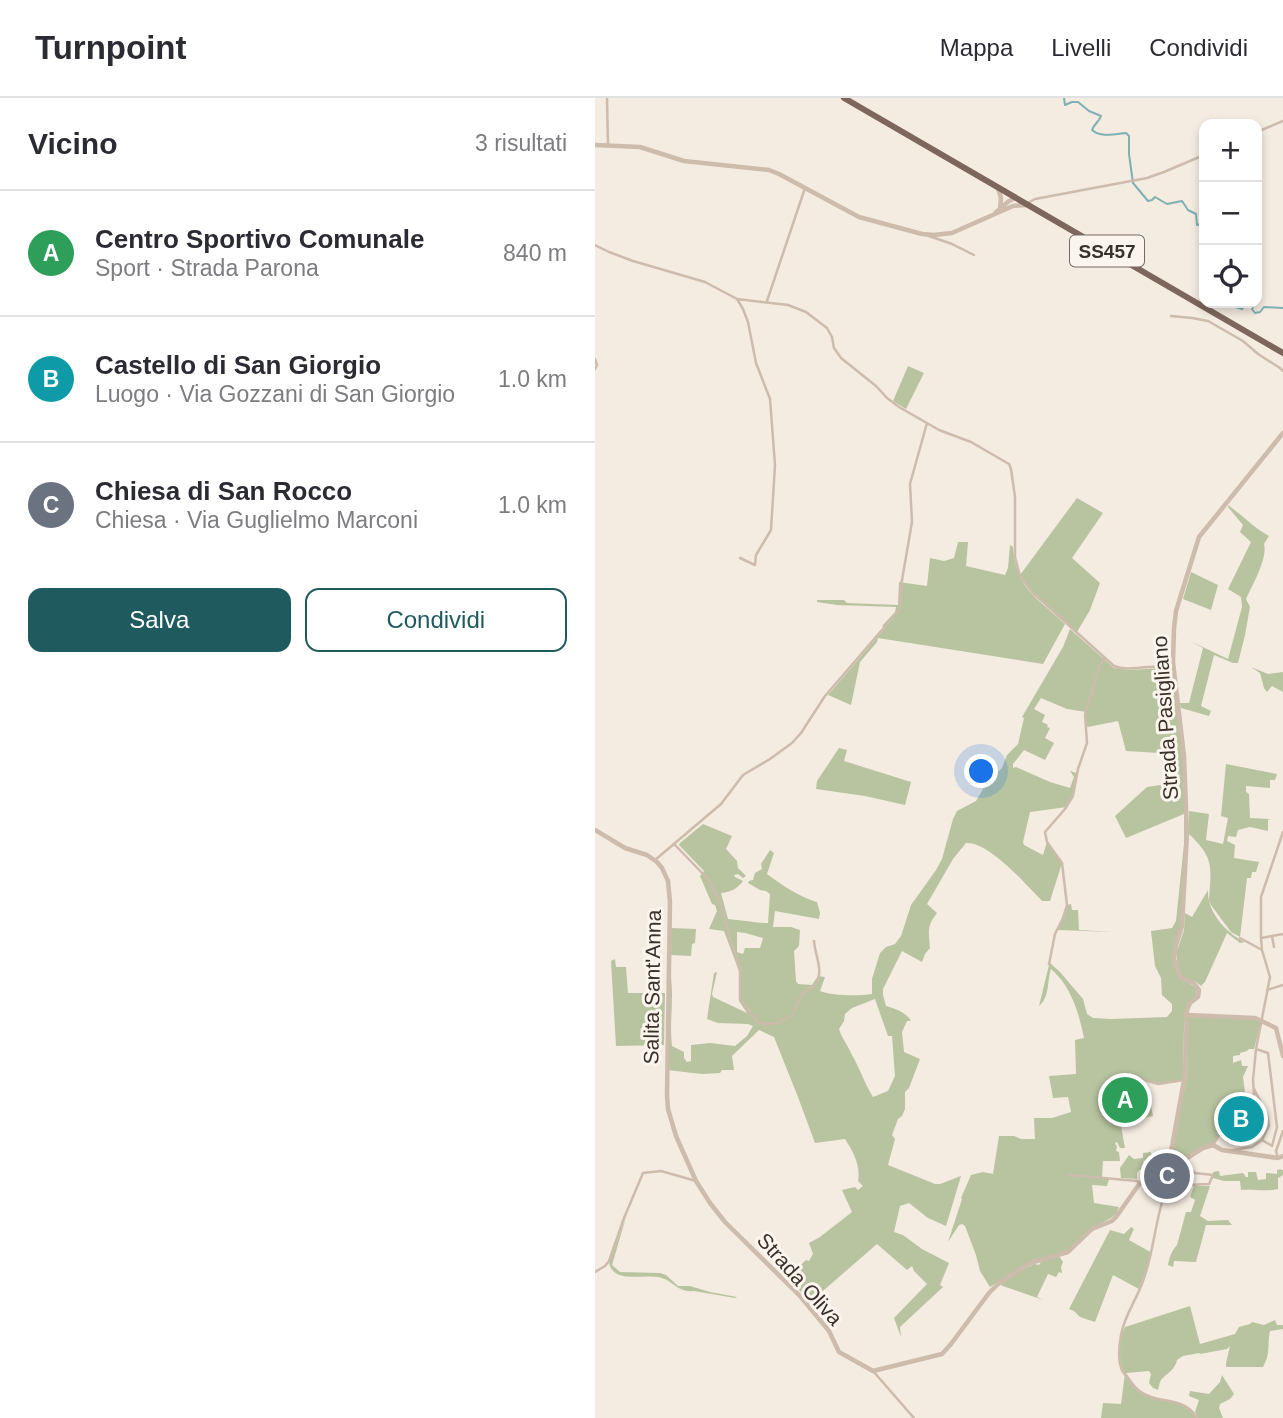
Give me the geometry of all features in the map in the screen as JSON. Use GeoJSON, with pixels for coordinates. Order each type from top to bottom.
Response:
{"type":"FeatureCollection","features":[{"type":"Feature","properties":{"kind":"main road","name":"SS457"},"geometry":{"type":"LineString","coordinates":[[843,98],[1283,354]]}},
{"type":"Feature","properties":{"kind":"street"},"geometry":{"type":"LineString","coordinates":[[607,98],[608,146]]}},
{"type":"Feature","properties":{"kind":"street"},"geometry":{"type":"LineString","coordinates":[[1262,130],[1283,121]]}},
{"type":"Feature","properties":{"kind":"street"},"geometry":{"type":"LineString","coordinates":[[595,145],[641,147],[684,161],[769,170],[859,216],[952,244],[974,256]]}},
{"type":"Feature","properties":{"kind":"street"},"geometry":{"type":"LineString","coordinates":[[922,234],[952,233],[1013,206],[1028,205],[1035,199],[1137,180],[1199,157]]}},
{"type":"Feature","properties":{"kind":"street"},"geometry":{"type":"LineString","coordinates":[[997,187],[1001,198],[1000,209]]}},
{"type":"Feature","properties":{"kind":"street"},"geometry":{"type":"LineString","coordinates":[[763,302],[805,188]]}},
{"type":"Feature","properties":{"kind":"street"},"geometry":{"type":"LineString","coordinates":[[1013,206],[1015,198]]}},
{"type":"Feature","properties":{"kind":"street"},"geometry":{"type":"LineString","coordinates":[[992,215],[1015,198]]}},
{"type":"Feature","properties":{"kind":"street"},"geometry":{"type":"LineString","coordinates":[[595,245],[633,261],[705,282],[737,299],[796,307],[818,321],[830,333],[834,348],[841,358],[876,386],[892,403],[946,434],[971,442],[1009,464],[1015,497],[1016,563],[1020,576],[1033,593],[1114,666],[1165,667],[1173,662]]}},
{"type":"Feature","properties":{"kind":"street"},"geometry":{"type":"LineString","coordinates":[[737,299],[748,322],[755,363],[769,399],[775,465],[771,530],[756,555],[755,567],[740,558]]}},
{"type":"Feature","properties":{"kind":"street"},"geometry":{"type":"LineString","coordinates":[[1208,321],[1212,312]]}},
{"type":"Feature","properties":{"kind":"street"},"geometry":{"type":"LineString","coordinates":[[1171,316],[1208,321],[1243,341],[1283,371]]}},
{"type":"Feature","properties":{"kind":"street"},"geometry":{"type":"LineString","coordinates":[[595,359],[595,369]]}},
{"type":"Feature","properties":{"kind":"street"},"geometry":{"type":"LineString","coordinates":[[595,830],[625,849],[655,860],[721,804],[743,775],[770,759],[801,733],[825,696],[899,609],[912,515],[910,484],[927,423]]}},
{"type":"Feature","properties":{"kind":"street","name":"Strada Pasigliano"},"geometry":{"type":"LineString","coordinates":[[1187,1015],[1188,1006],[1198,997],[1199,990],[1194,983],[1180,977],[1174,960],[1182,926],[1187,834],[1185,756],[1173,673],[1174,628],[1199,537],[1283,433]]}},
{"type":"Feature","properties":{"kind":"street"},"geometry":{"type":"LineString","coordinates":[[1049,964],[1055,934],[1067,905],[1062,863],[1047,842],[1045,832],[1073,796],[1087,743],[1085,714],[1104,658]]}},
{"type":"Feature","properties":{"kind":"street"},"geometry":{"type":"LineString","coordinates":[[1165,667],[1173,673]]}},
{"type":"Feature","properties":{"kind":"street"},"geometry":{"type":"LineString","coordinates":[[1215,1146],[1221,1134],[1251,1136],[1255,1049],[1270,974],[1262,950],[1260,908],[1263,890],[1283,832]]}},
{"type":"Feature","properties":{"kind":"street"},"geometry":{"type":"LineString","coordinates":[[674,844],[708,878],[713,887],[740,967],[740,999],[758,1021],[765,1024],[778,1023],[792,1015],[802,993],[816,985],[820,972],[814,941]]}},
{"type":"Feature","properties":{"kind":"street","name":"Salita Sant'Anna"},"geometry":{"type":"LineString","coordinates":[[655,860],[665,874],[670,893],[667,1102],[675,1133],[696,1182]]}},
{"type":"Feature","properties":{"kind":"street"},"geometry":{"type":"LineString","coordinates":[[1261,938],[1283,933]]}},
{"type":"Feature","properties":{"kind":"street"},"geometry":{"type":"LineString","coordinates":[[1272,936],[1274,947]]}},
{"type":"Feature","properties":{"kind":"street"},"geometry":{"type":"LineString","coordinates":[[1240,938],[1262,950]]}},
{"type":"Feature","properties":{"kind":"street"},"geometry":{"type":"LineString","coordinates":[[1267,990],[1283,985]]}},
{"type":"Feature","properties":{"kind":"street"},"geometry":{"type":"LineString","coordinates":[[1197,1418],[1177,1402],[1140,1392],[1121,1369],[1119,1350],[1121,1331],[1151,1257],[1160,1208],[1177,1168],[1171,1144],[1184,1080],[1187,1015],[1251,1018],[1262,1021],[1276,1028],[1283,1056]]}},
{"type":"Feature","properties":{"kind":"street"},"geometry":{"type":"LineString","coordinates":[[1255,1049],[1265,1051],[1269,1056],[1276,1132],[1272,1146],[1262,1140]]}},
{"type":"Feature","properties":{"kind":"street"},"geometry":{"type":"LineString","coordinates":[[1135,1077],[1158,1084],[1184,1080]]}},
{"type":"Feature","properties":{"kind":"street"},"geometry":{"type":"LineString","coordinates":[[873,1371],[942,1354],[996,1285],[1030,1263],[1068,1252],[1092,1229],[1112,1221],[1140,1183],[1203,1148],[1248,1148],[1262,1140],[1269,1126],[1267,1114],[1254,1089]]}},
{"type":"Feature","properties":{"kind":"street"},"geometry":{"type":"LineString","coordinates":[[1280,1158],[1276,1151],[1283,1131]]}},
{"type":"Feature","properties":{"kind":"street"},"geometry":{"type":"LineString","coordinates":[[1215,1146],[1221,1150],[1280,1158]]}},
{"type":"Feature","properties":{"kind":"street"},"geometry":{"type":"LineString","coordinates":[[1181,1188],[1209,1184],[1213,1175],[1195,1173],[1182,1161]]}},
{"type":"Feature","properties":{"kind":"street"},"geometry":{"type":"LineString","coordinates":[[595,1272],[609,1261],[643,1173],[661,1171],[696,1182]]}},
{"type":"Feature","properties":{"kind":"street"},"geometry":{"type":"LineString","coordinates":[[1070,1175],[1140,1183]]}},
{"type":"Feature","properties":{"kind":"street","name":"Strada Oliva"},"geometry":{"type":"LineString","coordinates":[[696,1182],[725,1222],[800,1296],[829,1331],[839,1352],[873,1371],[914,1418]]}},
{"type":"Feature","properties":{"kind":"green space"},"geometry":{"type":"Polygon","coordinates":[[[908,366],[924,373],[906,409],[893,401],[908,366]]]}},
{"type":"Feature","properties":{"kind":"green space"},"geometry":{"type":"Polygon","coordinates":[[[1077,498],[1103,513],[1072,558],[1100,583],[1090,610],[1077,632],[1034,593],[1020,575],[1077,498]]]}},
{"type":"Feature","properties":{"kind":"green space"},"geometry":{"type":"Polygon","coordinates":[[[1228,505],[1269,536],[1264,544],[1262,564],[1246,599],[1250,607],[1238,663],[1214,655],[1201,706],[1211,711],[1209,716],[1181,708],[1180,703],[1189,703],[1203,648],[1190,641],[1228,659],[1242,607],[1241,597],[1228,589],[1251,542],[1240,532],[1243,525],[1228,505]]]}},
{"type":"Feature","properties":{"kind":"green space"},"geometry":{"type":"Polygon","coordinates":[[[958,542],[968,542],[966,566],[1005,575],[1010,545],[1013,547],[1018,573],[1023,583],[1065,624],[1043,664],[878,638],[860,662],[851,705],[828,695],[885,628],[882,626],[895,612],[896,607],[837,605],[817,600],[898,605],[899,582],[927,586],[930,558],[944,561],[954,558],[958,542]]]}},
{"type":"Feature","properties":{"kind":"green space"},"geometry":{"type":"Polygon","coordinates":[[[1191,572],[1218,585],[1211,610],[1183,599],[1191,572]]]}},
{"type":"Feature","properties":{"kind":"green space"},"geometry":{"type":"Polygon","coordinates":[[[1070,629],[1114,668],[1163,668],[1173,675],[1183,756],[1186,833],[1181,926],[1173,958],[1179,977],[1197,988],[1196,996],[1187,1004],[1183,1080],[1158,1084],[1133,1076],[1147,1084],[1153,1116],[1116,1123],[1121,1126],[1125,1148],[1120,1148],[1117,1142],[1115,1143],[1120,1161],[1103,1161],[1102,1177],[1109,1179],[1107,1186],[1092,1185],[1094,1203],[1119,1207],[1116,1214],[1094,1227],[1068,1250],[1030,1262],[990,1287],[980,1271],[965,1226],[959,1225],[948,1242],[971,1175],[983,1172],[993,1174],[999,1136],[1035,1139],[1034,1118],[1052,1118],[1071,1112],[1068,1097],[1053,1098],[1049,1076],[1076,1074],[1075,1040],[1084,1038],[1073,1000],[1064,983],[1051,969],[1047,994],[1039,1006],[1050,963],[1083,999],[1087,1014],[1093,1018],[1167,1017],[1172,1011],[1172,1004],[1162,995],[1151,931],[1172,928],[1176,921],[1184,844],[1184,814],[1126,838],[1115,816],[1147,787],[1167,784],[1167,771],[1159,753],[1126,751],[1118,721],[1088,727],[1086,712],[1067,709],[1041,698],[1034,709],[1045,715],[1042,722],[1050,728],[1045,738],[1054,743],[1045,760],[1024,750],[1013,768],[1070,788],[1074,777],[1070,771],[1077,773],[1073,796],[1067,807],[1030,812],[1023,842],[1043,855],[1047,842],[1062,863],[1050,901],[1042,901],[996,856],[975,844],[966,843],[953,859],[927,904],[937,913],[930,926],[930,948],[922,962],[902,951],[883,989],[886,1006],[904,1013],[911,1021],[907,1021],[902,1032],[904,1052],[920,1059],[905,1092],[905,1109],[892,1135],[895,1139],[888,1165],[935,1184],[961,1176],[946,1226],[928,1218],[909,1203],[900,1206],[894,1232],[949,1263],[940,1285],[943,1287],[900,1327],[901,1337],[894,1318],[927,1284],[912,1266],[907,1270],[877,1244],[809,1303],[789,1276],[806,1260],[809,1261],[813,1254],[809,1243],[852,1212],[842,1190],[855,1187],[858,1190],[863,1186],[858,1181],[857,1164],[845,1139],[815,1143],[774,1037],[759,1030],[732,1056],[734,1070],[702,1074],[667,1070],[669,977],[672,987],[672,1046],[684,1052],[687,1062],[691,1061],[691,1045],[710,1043],[735,1046],[747,1036],[753,1026],[718,1023],[707,1019],[714,973],[717,972],[713,997],[747,1013],[739,1001],[740,974],[724,931],[709,929],[717,911],[700,876],[704,871],[679,845],[703,824],[732,836],[726,849],[746,876],[743,878],[738,874],[734,875],[743,881],[733,890],[721,893],[728,919],[758,923],[768,923],[770,894],[748,883],[753,880],[755,873],[762,869],[761,864],[770,850],[774,853],[767,874],[797,894],[817,902],[820,913],[819,919],[775,911],[773,927],[800,930],[799,946],[794,951],[798,984],[812,985],[818,976],[825,977],[820,991],[846,995],[872,994],[872,979],[880,953],[895,944],[901,936],[911,905],[942,859],[957,811],[976,801],[986,784],[1002,768],[1007,755],[1018,744],[1024,718],[1022,717],[1063,647],[1070,629]],[[737,932],[737,952],[743,954],[745,948],[760,948],[763,938],[737,932]],[[875,999],[852,1008],[845,1014],[839,1029],[873,1097],[888,1091],[895,1076],[892,1036],[888,1036],[875,999]]]}},
{"type":"Feature","properties":{"kind":"green space"},"geometry":{"type":"Polygon","coordinates":[[[1251,667],[1268,674],[1283,672],[1283,692],[1272,686],[1267,692],[1260,673],[1251,667]]]}},
{"type":"Feature","properties":{"kind":"green space"},"geometry":{"type":"Polygon","coordinates":[[[839,748],[847,750],[844,761],[911,782],[905,805],[816,789],[817,781],[839,748]]]}},
{"type":"Feature","properties":{"kind":"green space"},"geometry":{"type":"Polygon","coordinates":[[[1226,764],[1277,774],[1275,780],[1270,780],[1270,788],[1246,786],[1250,818],[1270,819],[1268,831],[1250,827],[1238,830],[1236,837],[1228,836],[1227,841],[1235,845],[1234,858],[1259,862],[1256,872],[1252,872],[1251,878],[1247,878],[1240,937],[1231,932],[1211,905],[1207,857],[1189,834],[1189,811],[1209,814],[1206,840],[1223,844],[1228,818],[1221,816],[1226,764]]]}},
{"type":"Feature","properties":{"kind":"green space"},"geometry":{"type":"Polygon","coordinates":[[[1208,890],[1214,914],[1231,933],[1245,942],[1240,943],[1227,933],[1201,986],[1182,977],[1177,951],[1184,930],[1185,913],[1192,917],[1208,890]]]}},
{"type":"Feature","properties":{"kind":"green space"},"geometry":{"type":"Polygon","coordinates":[[[1071,904],[1072,910],[1078,910],[1079,930],[1114,932],[1057,930],[1067,905],[1071,904]]]}},
{"type":"Feature","properties":{"kind":"green space"},"geometry":{"type":"Polygon","coordinates":[[[671,928],[696,929],[691,956],[670,955],[671,928]]]}},
{"type":"Feature","properties":{"kind":"green space"},"geometry":{"type":"Polygon","coordinates":[[[615,959],[616,967],[626,967],[628,993],[665,993],[664,1045],[616,1046],[611,961],[615,959]]]}},
{"type":"Feature","properties":{"kind":"green space"},"geometry":{"type":"Polygon","coordinates":[[[1190,1017],[1255,1019],[1261,1023],[1254,1049],[1233,1056],[1233,1063],[1241,1060],[1242,1066],[1248,1066],[1243,1077],[1247,1108],[1229,1110],[1229,1114],[1233,1114],[1232,1125],[1236,1131],[1228,1130],[1227,1134],[1219,1134],[1212,1145],[1181,1160],[1174,1157],[1172,1149],[1187,1077],[1190,1017]]]}},
{"type":"Feature","properties":{"kind":"green space"},"geometry":{"type":"Polygon","coordinates":[[[1151,1152],[1151,1160],[1143,1161],[1144,1164],[1154,1164],[1155,1160],[1162,1157],[1171,1158],[1171,1166],[1158,1172],[1154,1167],[1150,1170],[1151,1175],[1146,1177],[1144,1170],[1139,1170],[1137,1179],[1121,1178],[1120,1168],[1129,1155],[1134,1159],[1143,1158],[1143,1153],[1151,1152]]]}},
{"type":"Feature","properties":{"kind":"green space"},"geometry":{"type":"Polygon","coordinates":[[[1281,1169],[1283,1175],[1278,1178],[1278,1189],[1273,1190],[1241,1190],[1240,1181],[1213,1178],[1213,1172],[1219,1171],[1220,1176],[1243,1173],[1246,1177],[1248,1172],[1256,1172],[1258,1180],[1266,1179],[1266,1173],[1277,1174],[1277,1170],[1281,1169]]]}},
{"type":"Feature","properties":{"kind":"green space"},"geometry":{"type":"Polygon","coordinates":[[[1194,1186],[1210,1186],[1200,1216],[1208,1221],[1228,1220],[1232,1225],[1206,1225],[1196,1262],[1174,1261],[1173,1267],[1168,1265],[1169,1260],[1177,1245],[1186,1212],[1191,1212],[1195,1200],[1190,1197],[1194,1186]]]}},
{"type":"Feature","properties":{"kind":"green space"},"geometry":{"type":"Polygon","coordinates":[[[626,1217],[612,1265],[620,1272],[660,1273],[678,1286],[690,1286],[737,1297],[683,1290],[658,1277],[617,1274],[609,1263],[626,1217]]]}},
{"type":"Feature","properties":{"kind":"green space"},"geometry":{"type":"Polygon","coordinates":[[[1131,1227],[1134,1229],[1129,1240],[1152,1253],[1139,1289],[1113,1275],[1095,1322],[1080,1317],[1069,1309],[1110,1230],[1124,1234],[1131,1227]]]}},
{"type":"Feature","properties":{"kind":"green space"},"geometry":{"type":"Polygon","coordinates":[[[1059,1256],[1063,1262],[1062,1273],[1059,1272],[1056,1277],[1048,1274],[1037,1297],[1043,1300],[1000,1285],[993,1291],[1006,1279],[1021,1270],[1059,1256]]]}},
{"type":"Feature","properties":{"kind":"green space"},"geometry":{"type":"Polygon","coordinates":[[[1190,1306],[1200,1344],[1235,1334],[1239,1327],[1252,1322],[1264,1325],[1275,1320],[1277,1325],[1283,1325],[1283,1329],[1270,1331],[1268,1353],[1263,1367],[1226,1367],[1230,1346],[1227,1349],[1183,1356],[1161,1380],[1158,1390],[1149,1383],[1149,1371],[1126,1373],[1140,1392],[1151,1398],[1177,1403],[1189,1409],[1197,1418],[1101,1418],[1103,1403],[1121,1404],[1125,1373],[1120,1350],[1125,1327],[1190,1306]]]}},
{"type":"Feature","properties":{"kind":"green space"},"geometry":{"type":"Polygon","coordinates":[[[1222,1375],[1234,1394],[1220,1404],[1223,1418],[1198,1418],[1195,1412],[1199,1400],[1189,1396],[1190,1391],[1209,1394],[1220,1382],[1222,1375]]]}},
{"type":"Feature","properties":{"kind":"waterway"},"geometry":{"type":"LineString","coordinates":[[1064,98],[1065,105],[1078,102],[1101,116],[1092,130],[1100,134],[1126,133],[1129,136],[1133,183],[1148,201],[1155,197],[1167,204],[1182,201],[1188,210],[1196,214],[1199,224]]}},
{"type":"Feature","properties":{"kind":"waterway"},"geometry":{"type":"LineString","coordinates":[[1252,308],[1255,313],[1264,307],[1283,308]]}},
{"type":"Feature","properties":{"kind":"waterway"},"geometry":{"type":"LineString","coordinates":[[1238,308],[1243,308]]}},
{"type":"Feature","properties":{"kind":"place","name":"Centro Sportivo Comunale"},"geometry":{"type":"Point","coordinates":[1125,1100]}},
{"type":"Feature","properties":{"kind":"place","name":"Castello di San Giorgio"},"geometry":{"type":"Point","coordinates":[1241,1119]}},
{"type":"Feature","properties":{"kind":"place","name":"Chiesa di San Rocco"},"geometry":{"type":"Point","coordinates":[1167,1176]}}]}
